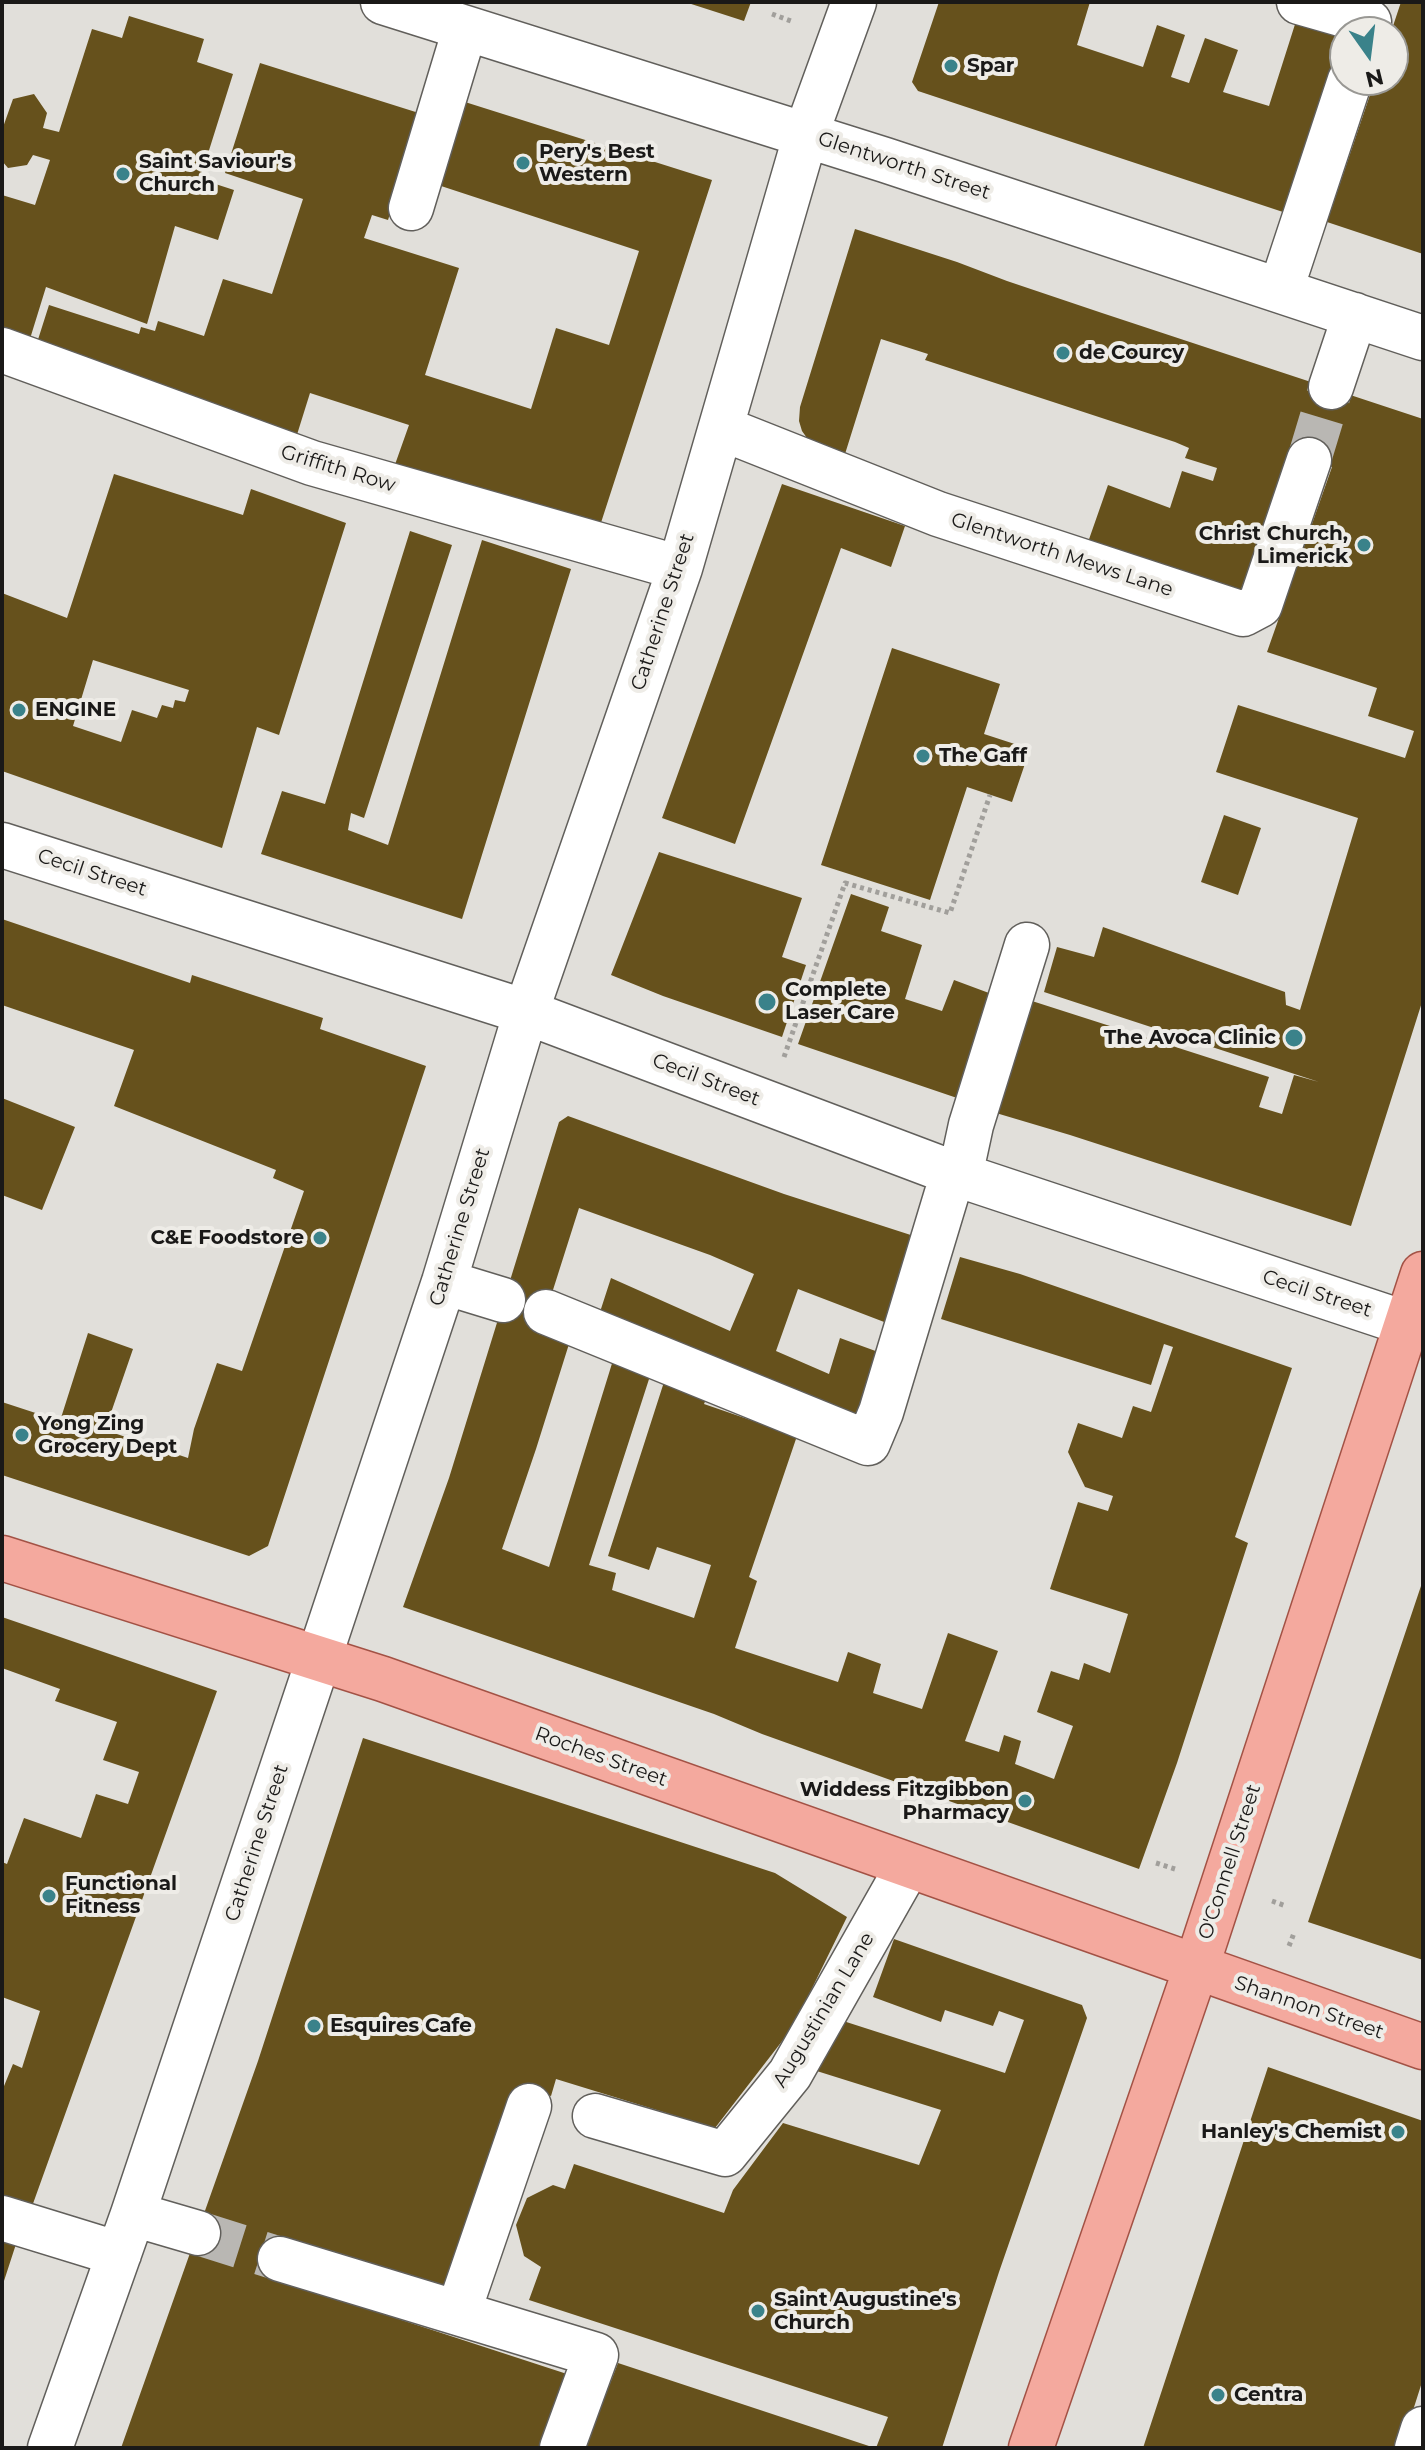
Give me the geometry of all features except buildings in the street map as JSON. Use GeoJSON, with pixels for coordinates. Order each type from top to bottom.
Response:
{"type":"FeatureCollection","features":[{"type":"Feature","properties":{"kind":"main road","name":"O'Connell Street"},"geometry":{"type":"LineString","coordinates":[[1031,2448],[1415,1326],[1423,1274]]}},
{"type":"Feature","properties":{"kind":"main road","name":"Roches Street"},"geometry":{"type":"LineString","coordinates":[[2,1558],[319,1658],[1196,1968]]}},
{"type":"Feature","properties":{"kind":"main road","name":"Shannon Street"},"geometry":{"type":"LineString","coordinates":[[1196,1968],[1423,2047]]}},
{"type":"Feature","properties":{"kind":"street","name":"Glentworth Street"},"geometry":{"type":"LineString","coordinates":[[383,2],[806,134],[1423,338]]}},
{"type":"Feature","properties":{"kind":"street","name":"Catherine Street"},"geometry":{"type":"LineString","coordinates":[[50,2448],[126,2234],[444,1282],[526,1012],[680,568],[806,134],[854,2]]}},
{"type":"Feature","properties":{"kind":"street"},"geometry":{"type":"LineString","coordinates":[[1299,2],[1357,16]]}},
{"type":"Feature","properties":{"kind":"street"},"geometry":{"type":"LineString","coordinates":[[411,208],[465,29]]}},
{"type":"Feature","properties":{"kind":"street"},"geometry":{"type":"LineString","coordinates":[[1281,289],[1345,96]]}},
{"type":"Feature","properties":{"kind":"street"},"geometry":{"type":"LineString","coordinates":[[1331,387],[1355,315]]}},
{"type":"Feature","properties":{"kind":"street","name":"Griffith Row"},"geometry":{"type":"LineString","coordinates":[[2,350],[312,463],[680,568]]}},
{"type":"Feature","properties":{"kind":"street","name":"Glentworth Mews Lane"},"geometry":{"type":"LineString","coordinates":[[721,428],[938,514],[1243,614],[1260,605],[1309,460]]}},
{"type":"Feature","properties":{"kind":"street","name":"Cecil Street"},"geometry":{"type":"LineString","coordinates":[[2,845],[526,1012],[956,1174],[1415,1326]]}},
{"type":"Feature","properties":{"kind":"street"},"geometry":{"type":"LineString","coordinates":[[546,1312],[868,1443],[881,1412],[1027,945]]}},
{"type":"Feature","properties":{"kind":"street"},"geometry":{"type":"LineString","coordinates":[[444,1282],[503,1300]]}},
{"type":"Feature","properties":{"kind":"street","name":"Augustinian Lane"},"geometry":{"type":"LineString","coordinates":[[595,2116],[725,2154],[790,2074],[908,1866]]}},
{"type":"Feature","properties":{"kind":"street"},"geometry":{"type":"LineString","coordinates":[[458,2313],[529,2106]]}},
{"type":"Feature","properties":{"kind":"street"},"geometry":{"type":"LineString","coordinates":[[2,2218],[126,2234],[198,2233]]}},
{"type":"Feature","properties":{"kind":"street"},"geometry":{"type":"LineString","coordinates":[[280,2259],[596,2355],[562,2448]]}},
{"type":"Feature","properties":{"kind":"street"},"geometry":{"type":"LineString","coordinates":[[1417,2448],[1423,2429]]}},
{"type":"Feature","properties":{"kind":"path"},"geometry":{"type":"LineString","coordinates":[[784,1058],[845,883],[950,913],[990,795]]}},
{"type":"Feature","properties":{"kind":"tunnel"},"geometry":{"type":"LineString","coordinates":[[1309,460],[1331,387]]}},
{"type":"Feature","properties":{"kind":"tunnel"},"geometry":{"type":"LineString","coordinates":[[198,2233],[280,2259]]}},
{"type":"Feature","properties":{"kind":"place","name":"Spar"},"geometry":{"type":"Point","coordinates":[951,66]}},
{"type":"Feature","properties":{"kind":"place","name":"Pery's Best Western"},"geometry":{"type":"Point","coordinates":[523,163]}},
{"type":"Feature","properties":{"kind":"place","name":"Saint Saviour's Church"},"geometry":{"type":"Point","coordinates":[123,174]}},
{"type":"Feature","properties":{"kind":"place","name":"de Courcy"},"geometry":{"type":"Point","coordinates":[1063,353]}},
{"type":"Feature","properties":{"kind":"place","name":"Christ Church, Limerick"},"geometry":{"type":"Point","coordinates":[1364,545]}},
{"type":"Feature","properties":{"kind":"place","name":"ENGINE"},"geometry":{"type":"Point","coordinates":[19,710]}},
{"type":"Feature","properties":{"kind":"place","name":"The Gaff"},"geometry":{"type":"Point","coordinates":[923,756]}},
{"type":"Feature","properties":{"kind":"place","name":"Complete Laser Care"},"geometry":{"type":"Point","coordinates":[767,1002]}},
{"type":"Feature","properties":{"kind":"place","name":"The Avoca Clinic"},"geometry":{"type":"Point","coordinates":[1294,1038]}},
{"type":"Feature","properties":{"kind":"place","name":"C&E Foodstore"},"geometry":{"type":"Point","coordinates":[320,1238]}},
{"type":"Feature","properties":{"kind":"place","name":"Yong Zing Grocery Dept"},"geometry":{"type":"Point","coordinates":[22,1435]}},
{"type":"Feature","properties":{"kind":"place","name":"Widdess Fitzgibbon Pharmacy"},"geometry":{"type":"Point","coordinates":[1025,1801]}},
{"type":"Feature","properties":{"kind":"place","name":"Functional Fitness"},"geometry":{"type":"Point","coordinates":[49,1896]}},
{"type":"Feature","properties":{"kind":"place","name":"Esquires Cafe"},"geometry":{"type":"Point","coordinates":[314,2026]}},
{"type":"Feature","properties":{"kind":"place","name":"Hanley's Chemist"},"geometry":{"type":"Point","coordinates":[1398,2132]}},
{"type":"Feature","properties":{"kind":"place","name":"Saint Augustine's Church"},"geometry":{"type":"Point","coordinates":[758,2311]}},
{"type":"Feature","properties":{"kind":"place","name":"Centra"},"geometry":{"type":"Point","coordinates":[1218,2395]}}]}
